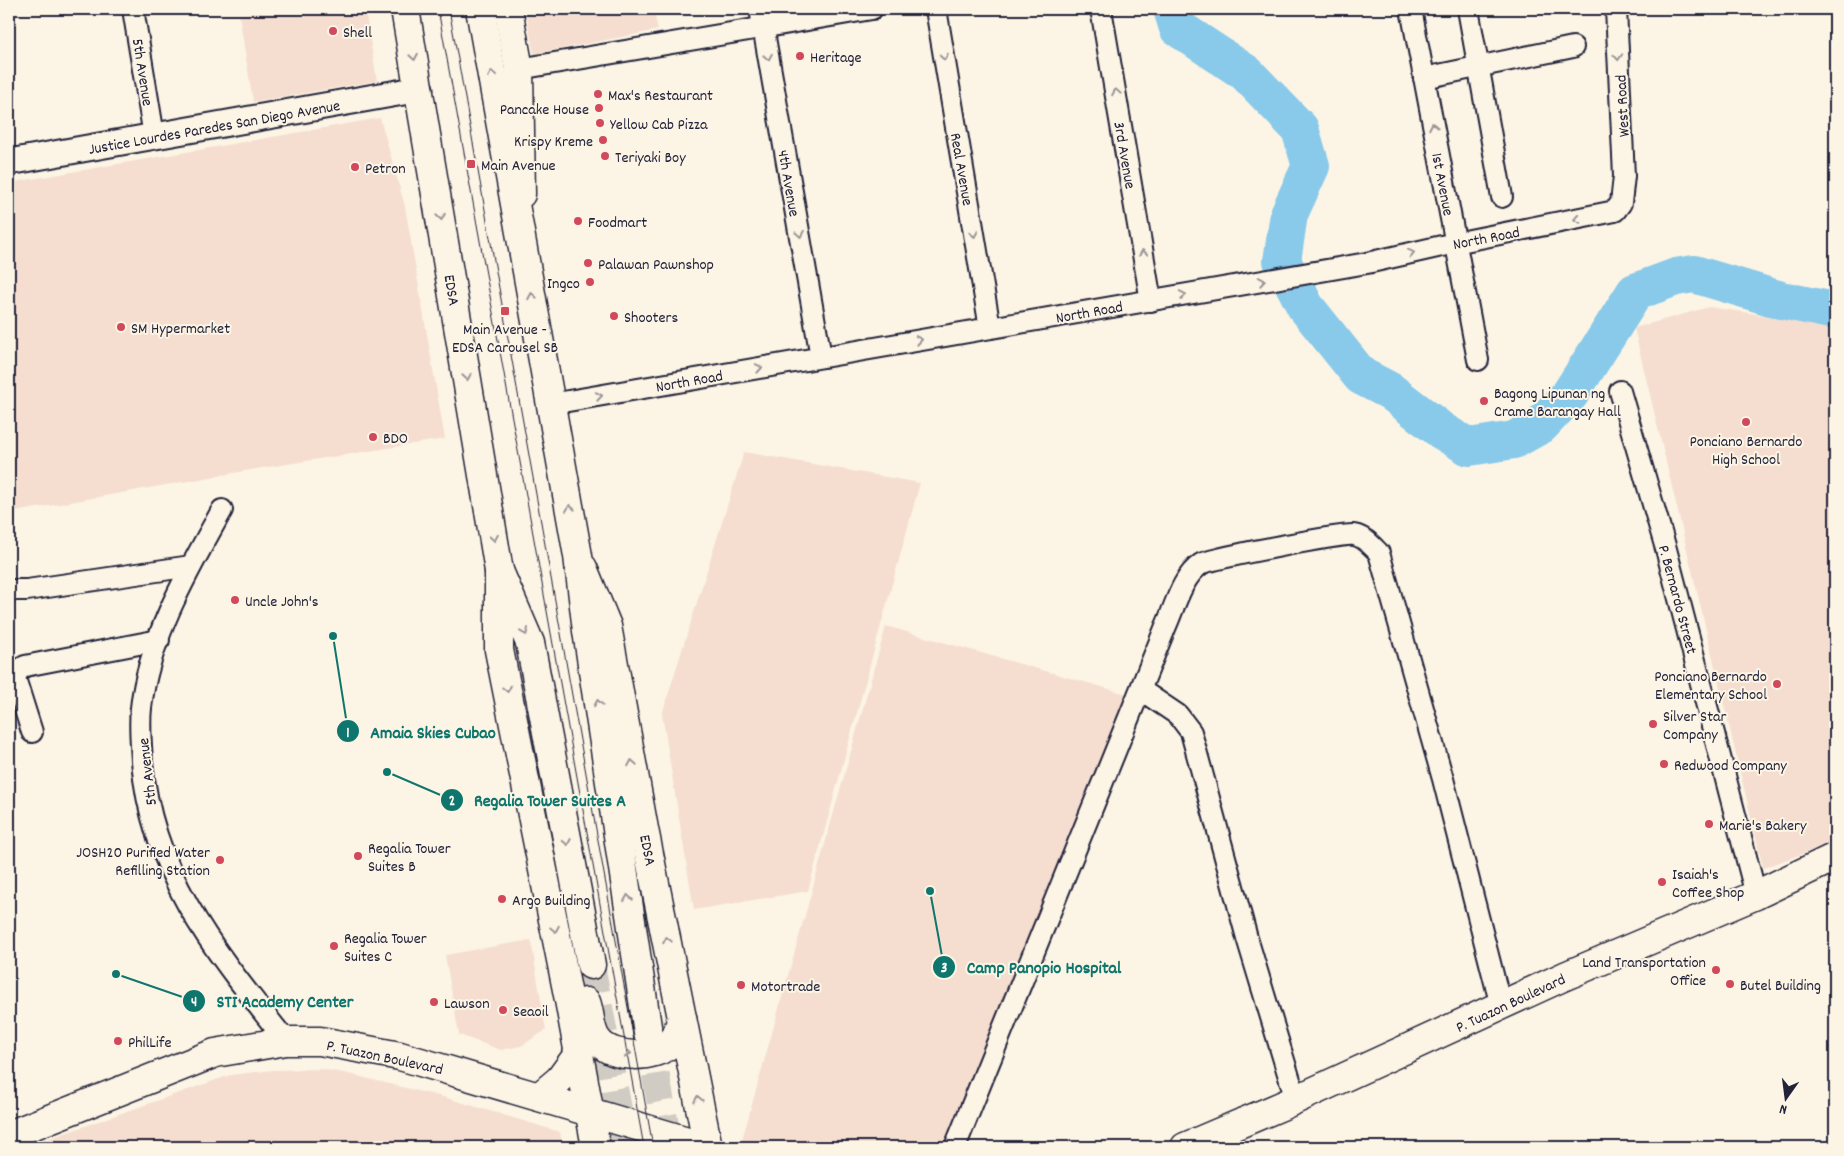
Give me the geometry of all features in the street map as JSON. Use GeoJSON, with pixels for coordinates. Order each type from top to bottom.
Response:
{"type":"FeatureCollection","features":[{"type":"Feature","properties":{"kind":"main road","name":"EDSA"},"geometry":{"type":"LineString","coordinates":[[405,9],[420,89],[499,571],[499,650],[596,1147]]}},
{"type":"Feature","properties":{"kind":"main road","name":"EDSA"},"geometry":{"type":"LineString","coordinates":[[480,9],[578,556],[587,631],[648,1033]]}},
{"type":"Feature","properties":{"kind":"main road","name":"EDSA"},"geometry":{"type":"LineString","coordinates":[[508,9],[519,69],[522,243]]}},
{"type":"Feature","properties":{"kind":"main road","name":"EDSA"},"geometry":{"type":"LineString","coordinates":[[578,556],[607,626],[708,1147]]}},
{"type":"Feature","properties":{"kind":"main road","name":"EDSA"},"geometry":{"type":"LineString","coordinates":[[499,571],[530,643],[591,965]]}},
{"type":"Feature","properties":{"kind":"main road","name":"P. Tuazon Boulevard"},"geometry":{"type":"LineString","coordinates":[[1186,1147],[1756,895],[1835,857]]}},
{"type":"Feature","properties":{"kind":"main road"},"geometry":{"type":"LineString","coordinates":[[563,971],[583,996],[596,1038],[608,1049],[641,1054],[657,1051],[671,1042],[682,1018]]}},
{"type":"Feature","properties":{"kind":"main road","name":"P. Tuazon Boulevard"},"geometry":{"type":"LineString","coordinates":[[9,1135],[215,1053],[286,1041],[320,1041],[368,1048],[540,1096],[708,1147]]}},
{"type":"Feature","properties":{"kind":"main road"},"geometry":{"type":"LineString","coordinates":[[540,1096],[560,1079],[579,1054]]}},
{"type":"Feature","properties":{"kind":"street","name":"5th Avenue"},"geometry":{"type":"LineString","coordinates":[[133,9],[154,136]]}},
{"type":"Feature","properties":{"kind":"street"},"geometry":{"type":"LineString","coordinates":[[519,69],[761,18],[872,9]]}},
{"type":"Feature","properties":{"kind":"street","name":"Real Avenue"},"geometry":{"type":"LineString","coordinates":[[936,9],[990,328]]}},
{"type":"Feature","properties":{"kind":"street","name":"3rd Avenue"},"geometry":{"type":"LineString","coordinates":[[1102,9],[1151,301]]}},
{"type":"Feature","properties":{"kind":"street","name":"1st Avenue"},"geometry":{"type":"LineString","coordinates":[[1411,9],[1478,360]]}},
{"type":"Feature","properties":{"kind":"street"},"geometry":{"type":"LineString","coordinates":[[1468,9],[1502,197]]}},
{"type":"Feature","properties":{"kind":"street","name":"West Road"},"geometry":{"type":"LineString","coordinates":[[1616,9],[1624,176],[1621,203]]}},
{"type":"Feature","properties":{"kind":"street","name":"4th Avenue"},"geometry":{"type":"LineString","coordinates":[[761,18],[821,357]]}},
{"type":"Feature","properties":{"kind":"street"},"geometry":{"type":"LineString","coordinates":[[1424,78],[1573,48]]}},
{"type":"Feature","properties":{"kind":"street","name":"Justice Lourdes Paredes San Diego Avenue"},"geometry":{"type":"LineString","coordinates":[[9,162],[420,89]]}},
{"type":"Feature","properties":{"kind":"street","name":"North Road"},"geometry":{"type":"LineString","coordinates":[[551,404],[1367,263],[1455,243],[1615,211],[1621,203]]}},
{"type":"Feature","properties":{"kind":"street","name":"P. Bernardo Street"},"geometry":{"type":"LineString","coordinates":[[1620,391],[1666,549],[1756,895]]}},
{"type":"Feature","properties":{"kind":"street","name":"5th Avenue"},"geometry":{"type":"LineString","coordinates":[[222,510],[191,566],[158,640],[151,662],[141,708],[146,795],[163,854],[178,890],[218,956],[286,1041]]}},
{"type":"Feature","properties":{"kind":"street"},"geometry":{"type":"LineString","coordinates":[[955,1147],[1166,626],[1186,579],[1202,563],[1306,541],[1354,535],[1362,538],[1379,553],[1440,770],[1502,1006]]}},
{"type":"Feature","properties":{"kind":"street"},"geometry":{"type":"LineString","coordinates":[[9,590],[27,590],[191,566]]}},
{"type":"Feature","properties":{"kind":"street"},"geometry":{"type":"LineString","coordinates":[[32,732],[15,678],[18,672],[25,666],[158,640]]}},
{"type":"Feature","properties":{"kind":"street"},"geometry":{"type":"LineString","coordinates":[[1141,690],[1178,715],[1191,732],[1247,938],[1296,1100]]}},
{"type":"Feature","properties":{"kind":"shaded area"},"geometry":{"type":"Polygon","coordinates":[[[279,9],[365,9],[377,81],[253,102],[239,15],[279,9]]]}},
{"type":"Feature","properties":{"kind":"shaded area"},"geometry":{"type":"Polygon","coordinates":[[[525,9],[653,9],[658,30],[534,54],[525,9]]]}},
{"type":"Feature","properties":{"kind":"shaded area"},"geometry":{"type":"Polygon","coordinates":[[[380,118],[405,206],[445,439],[256,469],[9,513],[9,183],[380,118]]]}},
{"type":"Feature","properties":{"kind":"shaded area"},"geometry":{"type":"Polygon","coordinates":[[[1709,307],[1835,326],[1835,842],[1763,868],[1634,328],[1709,307]]]}},
{"type":"Feature","properties":{"kind":"shaded area"},"geometry":{"type":"Polygon","coordinates":[[[744,452],[920,483],[808,891],[694,910],[662,714],[744,452]]]}},
{"type":"Feature","properties":{"kind":"shaded area"},"geometry":{"type":"Polygon","coordinates":[[[886,626],[1127,694],[949,1147],[765,1147],[742,1140],[886,626]]]}},
{"type":"Feature","properties":{"kind":"shaded area"},"geometry":{"type":"Polygon","coordinates":[[[531,940],[546,1030],[521,1046],[501,1050],[459,1035],[445,955],[531,940]]]}},
{"type":"Feature","properties":{"kind":"shaded area"},"geometry":{"type":"Polygon","coordinates":[[[322,1069],[447,1098],[560,1132],[563,1147],[25,1147],[230,1075],[273,1070],[322,1069]]]}},
{"type":"Feature","properties":{"kind":"waterway"},"geometry":{"type":"LineString","coordinates":[[1172,9],[1178,28],[1246,73],[1300,129],[1311,166],[1289,214],[1282,261],[1305,306],[1361,376],[1390,391],[1442,431],[1469,447],[1514,440],[1541,425],[1570,394],[1635,292],[1676,277],[1694,274],[1781,300],[1835,311]]}},
{"type":"Feature","properties":{"kind":"tunnel"},"geometry":{"type":"LineString","coordinates":[[591,965],[625,1147]]}},
{"type":"Feature","properties":{"kind":"tunnel"},"geometry":{"type":"LineString","coordinates":[[648,1033],[669,1147]]}},
{"type":"Feature","properties":{"kind":"tram line"},"geometry":{"type":"LineString","coordinates":[[438,9],[644,1147]]}},
{"type":"Feature","properties":{"kind":"tram line"},"geometry":{"type":"LineString","coordinates":[[449,9],[653,1147]]}},
{"type":"Feature","properties":{"kind":"place","name":"Shell"},"geometry":{"type":"Point","coordinates":[333,31]}},
{"type":"Feature","properties":{"kind":"place","name":"Heritage"},"geometry":{"type":"Point","coordinates":[800,56]}},
{"type":"Feature","properties":{"kind":"place","name":"Max's Restaurant"},"geometry":{"type":"Point","coordinates":[598,94]}},
{"type":"Feature","properties":{"kind":"place","name":"Pancake House"},"geometry":{"type":"Point","coordinates":[599,108]}},
{"type":"Feature","properties":{"kind":"place","name":"Yellow Cab Pizza"},"geometry":{"type":"Point","coordinates":[600,123]}},
{"type":"Feature","properties":{"kind":"place","name":"Krispy Kreme"},"geometry":{"type":"Point","coordinates":[603,140]}},
{"type":"Feature","properties":{"kind":"place","name":"Teriyaki Boy"},"geometry":{"type":"Point","coordinates":[605,156]}},
{"type":"Feature","properties":{"kind":"place","name":"Main Avenue"},"geometry":{"type":"Point","coordinates":[471,164]}},
{"type":"Feature","properties":{"kind":"place","name":"Petron"},"geometry":{"type":"Point","coordinates":[355,167]}},
{"type":"Feature","properties":{"kind":"place","name":"Foodmart"},"geometry":{"type":"Point","coordinates":[578,221]}},
{"type":"Feature","properties":{"kind":"place","name":"Palawan Pawnshop"},"geometry":{"type":"Point","coordinates":[588,263]}},
{"type":"Feature","properties":{"kind":"place","name":"Ingco"},"geometry":{"type":"Point","coordinates":[590,282]}},
{"type":"Feature","properties":{"kind":"place","name":"Main Avenue - EDSA Carousel SB"},"geometry":{"type":"Point","coordinates":[505,311]}},
{"type":"Feature","properties":{"kind":"place","name":"Shooters"},"geometry":{"type":"Point","coordinates":[614,316]}},
{"type":"Feature","properties":{"kind":"place","name":"SM Hypermarket"},"geometry":{"type":"Point","coordinates":[121,327]}},
{"type":"Feature","properties":{"kind":"place","name":"Bagong Lipunan ng Crame Barangay Hall"},"geometry":{"type":"Point","coordinates":[1484,401]}},
{"type":"Feature","properties":{"kind":"place","name":"Ponciano Bernardo High School"},"geometry":{"type":"Point","coordinates":[1746,422]}},
{"type":"Feature","properties":{"kind":"place","name":"BDO"},"geometry":{"type":"Point","coordinates":[373,437]}},
{"type":"Feature","properties":{"kind":"place","name":"Uncle John's"},"geometry":{"type":"Point","coordinates":[235,600]}},
{"type":"Feature","properties":{"kind":"place","name":"Amaia Skies Cubao"},"geometry":{"type":"Point","coordinates":[333,636]}},
{"type":"Feature","properties":{"kind":"place","name":"Ponciano Bernardo Elementary School"},"geometry":{"type":"Point","coordinates":[1777,684]}},
{"type":"Feature","properties":{"kind":"place","name":"Silver Star Company"},"geometry":{"type":"Point","coordinates":[1653,724]}},
{"type":"Feature","properties":{"kind":"place","name":"Redwood Company"},"geometry":{"type":"Point","coordinates":[1664,764]}},
{"type":"Feature","properties":{"kind":"place","name":"Regalia Tower Suites A"},"geometry":{"type":"Point","coordinates":[387,772]}},
{"type":"Feature","properties":{"kind":"place","name":"Marie's Bakery"},"geometry":{"type":"Point","coordinates":[1709,824]}},
{"type":"Feature","properties":{"kind":"place","name":"Regalia Tower Suites B"},"geometry":{"type":"Point","coordinates":[358,856]}},
{"type":"Feature","properties":{"kind":"place","name":"JOSH20 Purified Water Refilling Station"},"geometry":{"type":"Point","coordinates":[220,860]}},
{"type":"Feature","properties":{"kind":"place","name":"Isaiah's Coffee Shop"},"geometry":{"type":"Point","coordinates":[1662,882]}},
{"type":"Feature","properties":{"kind":"place","name":"Camp Panopio Hospital"},"geometry":{"type":"Point","coordinates":[930,891]}},
{"type":"Feature","properties":{"kind":"place","name":"Argo Building"},"geometry":{"type":"Point","coordinates":[502,899]}},
{"type":"Feature","properties":{"kind":"place","name":"Regalia Tower Suites C"},"geometry":{"type":"Point","coordinates":[334,946]}},
{"type":"Feature","properties":{"kind":"place","name":"Land Transportation Office"},"geometry":{"type":"Point","coordinates":[1716,970]}},
{"type":"Feature","properties":{"kind":"place","name":"STI Academy Center"},"geometry":{"type":"Point","coordinates":[116,974]}},
{"type":"Feature","properties":{"kind":"place","name":"Butel Building"},"geometry":{"type":"Point","coordinates":[1730,984]}},
{"type":"Feature","properties":{"kind":"place","name":"Motortrade"},"geometry":{"type":"Point","coordinates":[741,985]}},
{"type":"Feature","properties":{"kind":"place","name":"Lawson"},"geometry":{"type":"Point","coordinates":[434,1002]}},
{"type":"Feature","properties":{"kind":"place","name":"Seaoil"},"geometry":{"type":"Point","coordinates":[503,1010]}},
{"type":"Feature","properties":{"kind":"place","name":"PhilLife"},"geometry":{"type":"Point","coordinates":[118,1041]}}]}
